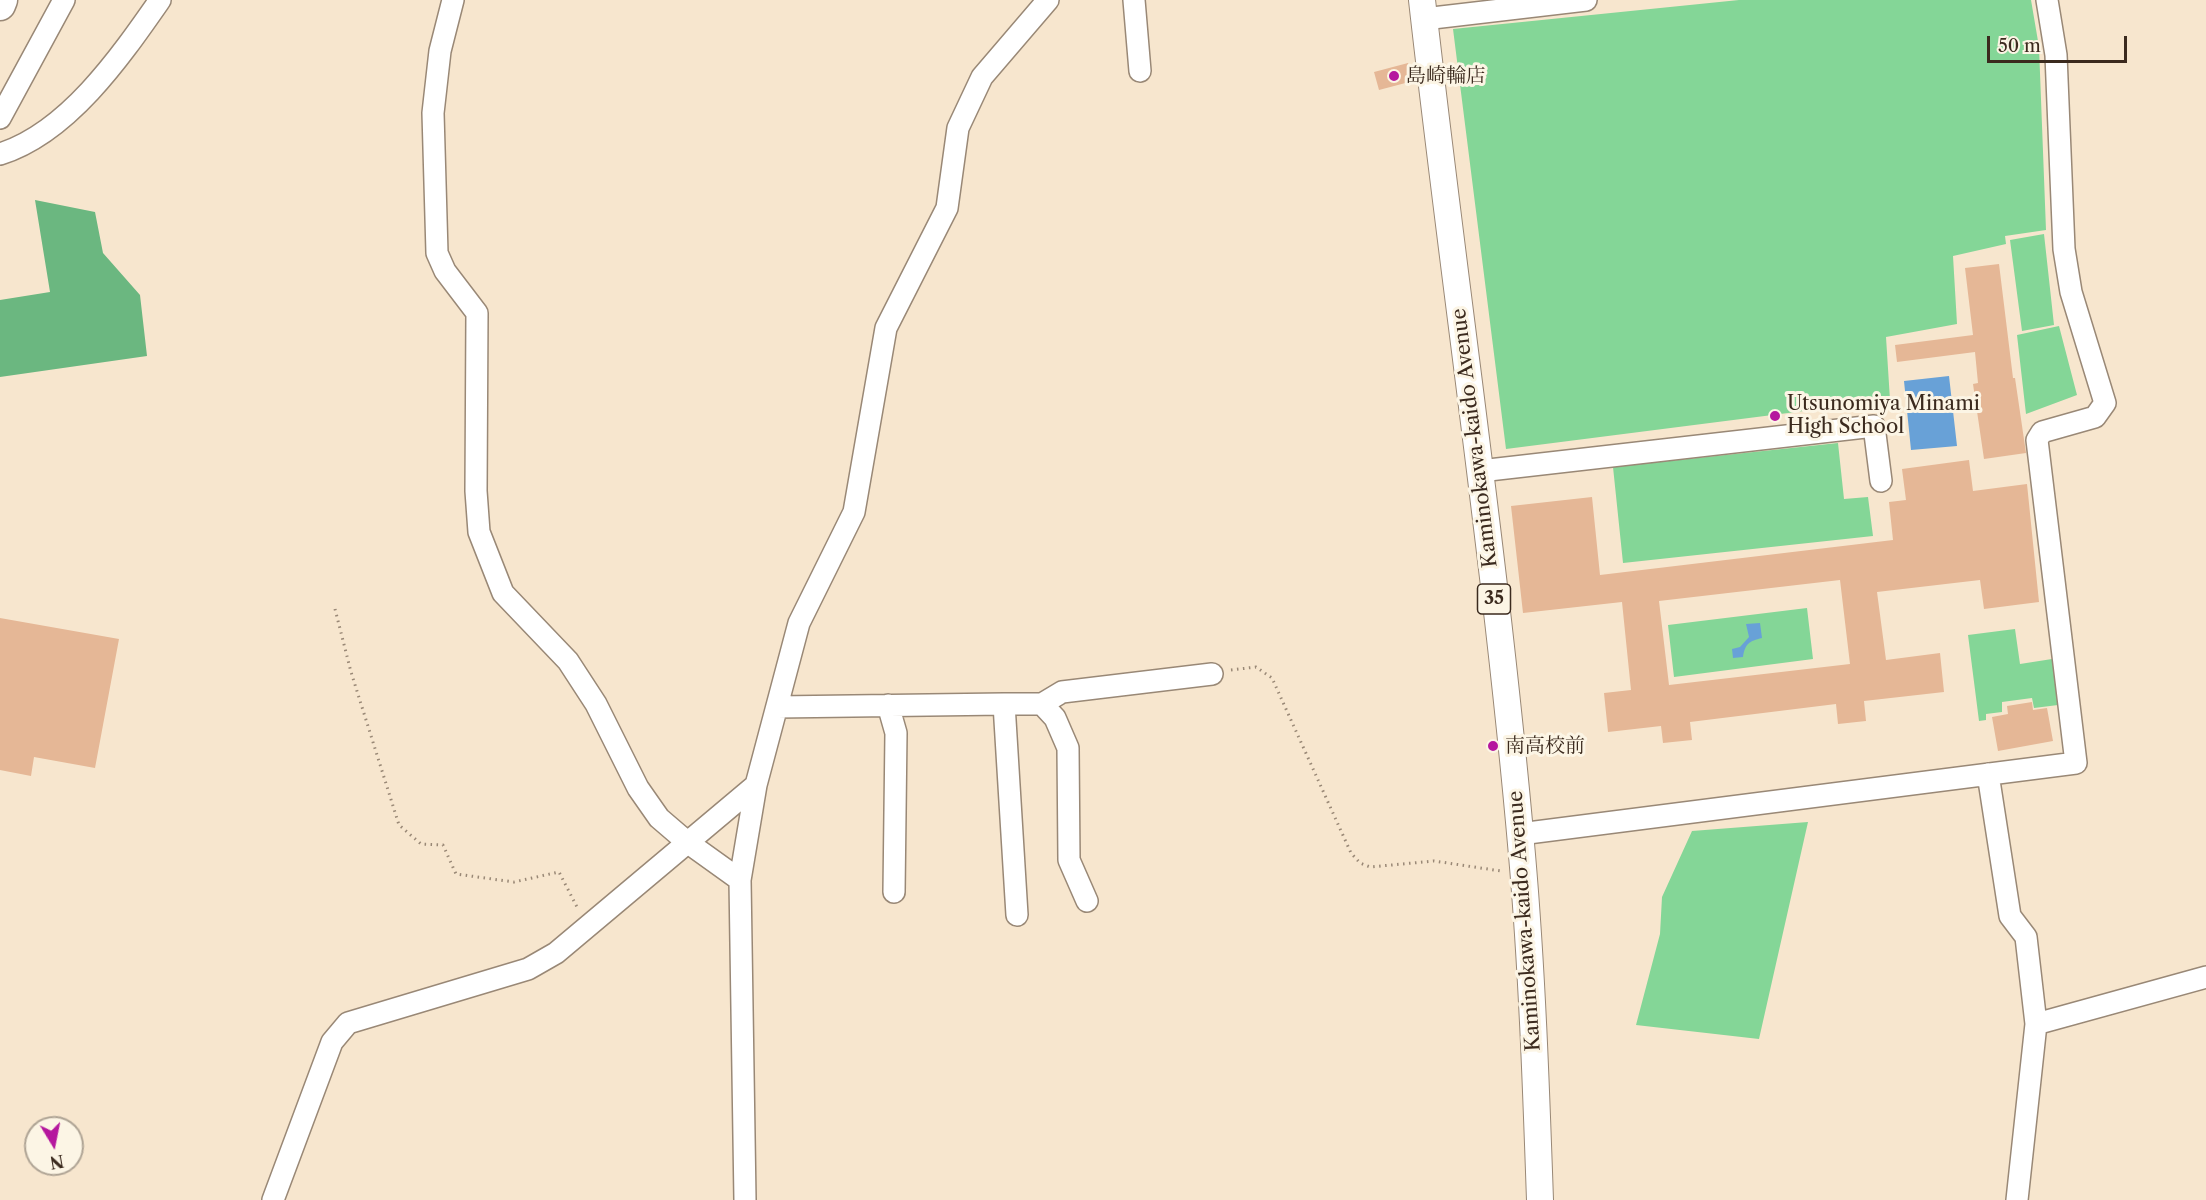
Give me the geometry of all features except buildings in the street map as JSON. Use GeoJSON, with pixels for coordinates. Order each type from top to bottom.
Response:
{"type":"FeatureCollection","features":[{"type":"Feature","properties":{"kind":"highway"},"geometry":{"type":"LineString","coordinates":[[0,5],[2,0]]}},
{"type":"Feature","properties":{"kind":"main road","name":"Kaminokawa-kaido Avenue"},"geometry":{"type":"LineString","coordinates":[[1423,10],[1520,834],[1540,1200]]}},
{"type":"Feature","properties":{"kind":"street"},"geometry":{"type":"LineString","coordinates":[[0,118],[64,0]]}},
{"type":"Feature","properties":{"kind":"street"},"geometry":{"type":"LineString","coordinates":[[0,154],[17,149],[67,114],[117,61],[160,0]]}},
{"type":"Feature","properties":{"kind":"street"},"geometry":{"type":"LineString","coordinates":[[453,0],[440,51],[433,114],[437,253],[444,271],[477,313],[476,491],[479,532],[503,593],[568,661],[596,704],[638,788],[659,818],[687,843],[740,880]]}},
{"type":"Feature","properties":{"kind":"street"},"geometry":{"type":"LineString","coordinates":[[745,1200],[740,880],[756,785],[799,623],[854,512],[886,328],[948,208],[958,128],[982,77],[1048,0]]}},
{"type":"Feature","properties":{"kind":"street"},"geometry":{"type":"LineString","coordinates":[[1134,0],[1140,71]]}},
{"type":"Feature","properties":{"kind":"street"},"geometry":{"type":"LineString","coordinates":[[1423,10],[1586,0]]}},
{"type":"Feature","properties":{"kind":"street"},"geometry":{"type":"LineString","coordinates":[[1520,834],[2076,763],[2037,440],[2042,432],[2096,417],[2104,404],[2072,292],[2064,249],[2056,55],[2048,0]]}},
{"type":"Feature","properties":{"kind":"street"},"geometry":{"type":"LineString","coordinates":[[1479,471],[1874,426],[1881,481]]}},
{"type":"Feature","properties":{"kind":"street"},"geometry":{"type":"LineString","coordinates":[[777,707],[1041,704],[1062,692],[1212,674]]}},
{"type":"Feature","properties":{"kind":"street"},"geometry":{"type":"LineString","coordinates":[[1004,704],[1017,915]]}},
{"type":"Feature","properties":{"kind":"street"},"geometry":{"type":"LineString","coordinates":[[1041,704],[1055,718],[1068,747],[1069,860],[1086,901]]}},
{"type":"Feature","properties":{"kind":"street"},"geometry":{"type":"LineString","coordinates":[[888,705],[896,733],[894,892]]}},
{"type":"Feature","properties":{"kind":"street"},"geometry":{"type":"LineString","coordinates":[[1988,774],[2010,916],[2026,937],[2036,1024],[2017,1200]]}},
{"type":"Feature","properties":{"kind":"street"},"geometry":{"type":"LineString","coordinates":[[273,1200],[332,1042],[348,1023],[528,969],[556,953],[756,785]]}},
{"type":"Feature","properties":{"kind":"street"},"geometry":{"type":"LineString","coordinates":[[2036,1024],[2206,977]]}},
{"type":"Feature","properties":{"kind":"path"},"geometry":{"type":"LineString","coordinates":[[335,609],[351,672],[399,825],[421,844],[443,844],[456,874],[514,882],[559,872],[587,927]]}},
{"type":"Feature","properties":{"kind":"path"},"geometry":{"type":"LineString","coordinates":[[1212,674],[1256,667],[1272,678],[1351,853],[1360,863],[1370,867],[1434,861],[1491,871],[1523,872]]}},
{"type":"Feature","properties":{"kind":"green space"},"geometry":{"type":"Polygon","coordinates":[[[1739,0],[2031,0],[2039,47],[2046,230],[2005,236],[2006,244],[1953,256],[1957,324],[1886,337],[1890,400],[1506,449],[1453,29],[1739,0]]]}},
{"type":"Feature","properties":{"kind":"green space"},"geometry":{"type":"Polygon","coordinates":[[[35,200],[95,212],[103,253],[140,295],[147,356],[0,377],[0,300],[50,292],[35,200]]]}},
{"type":"Feature","properties":{"kind":"green space"},"geometry":{"type":"Polygon","coordinates":[[[2044,234],[2054,325],[2022,331],[2010,240],[2044,234]]]}},
{"type":"Feature","properties":{"kind":"green space"},"geometry":{"type":"Polygon","coordinates":[[[2059,326],[2077,395],[2026,414],[2017,335],[2059,326]]]}},
{"type":"Feature","properties":{"kind":"green space"},"geometry":{"type":"Polygon","coordinates":[[[1838,443],[1844,499],[1868,497],[1873,536],[1623,563],[1613,467],[1838,443]]]}},
{"type":"Feature","properties":{"kind":"green space"},"geometry":{"type":"Polygon","coordinates":[[[1807,608],[1813,659],[1674,677],[1668,625],[1807,608]]]}},
{"type":"Feature","properties":{"kind":"green space"},"geometry":{"type":"Polygon","coordinates":[[[2015,629],[2020,664],[2052,659],[2058,705],[2034,708],[2032,698],[2002,702],[2002,712],[1986,714],[1986,720],[1979,721],[1968,635],[2015,629]]]}},
{"type":"Feature","properties":{"kind":"green space"},"geometry":{"type":"Polygon","coordinates":[[[1808,822],[1759,1039],[1636,1025],[1660,934],[1662,897],[1692,831],[1808,822]]]}},
{"type":"Feature","properties":{"kind":"water"},"geometry":{"type":"Polygon","coordinates":[[[1949,376],[1957,446],[1911,450],[1904,381],[1949,376]]]}},
{"type":"Feature","properties":{"kind":"water"},"geometry":{"type":"Polygon","coordinates":[[[1760,623],[1762,638],[1748,644],[1743,657],[1733,658],[1732,649],[1740,647],[1749,637],[1746,624],[1760,623]]]}},
{"type":"Feature","properties":{"kind":"place","name":"島崎輪店"},"geometry":{"type":"Point","coordinates":[1394,76]}},
{"type":"Feature","properties":{"kind":"place","name":"Utsunomiya Minami High School"},"geometry":{"type":"Point","coordinates":[1775,416]}},
{"type":"Feature","properties":{"kind":"place","name":"南高校前"},"geometry":{"type":"Point","coordinates":[1493,746]}}]}
